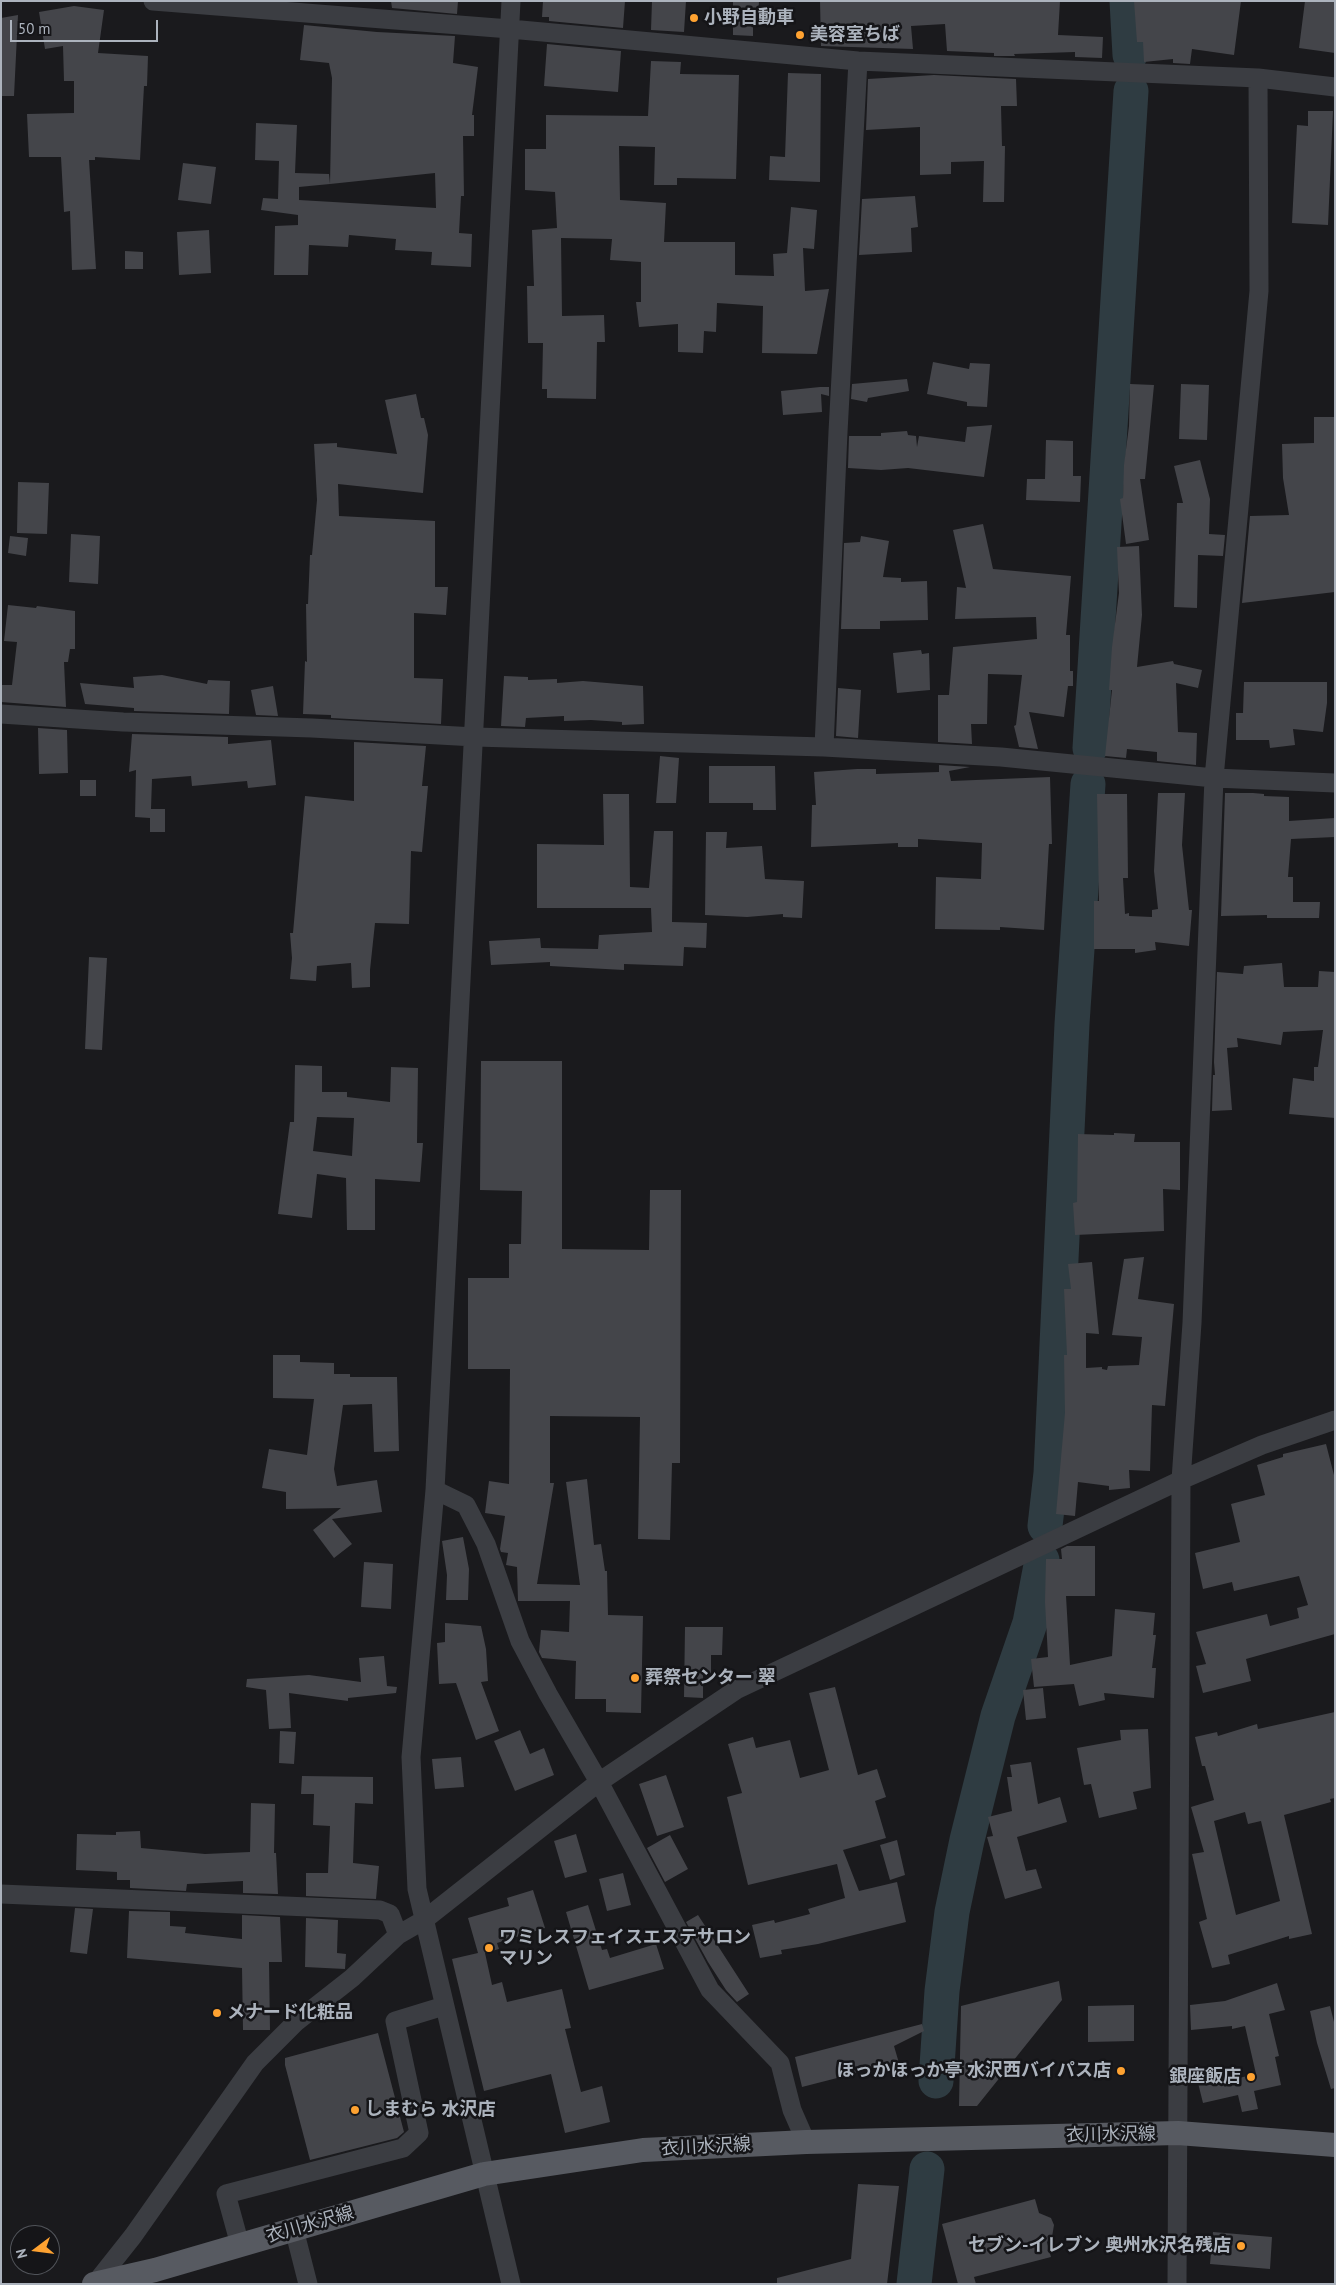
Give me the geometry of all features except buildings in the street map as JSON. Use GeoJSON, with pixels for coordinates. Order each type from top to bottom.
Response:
{"type":"FeatureCollection","features":[{"type":"Feature","properties":{"kind":"main road","name":"衣川水沢線"},"geometry":{"type":"LineString","coordinates":[[95,2284],[156,2277],[240,2245],[484,2174],[643,2150],[806,2142],[1178,2133],[1335,2145]]}},
{"type":"Feature","properties":{"kind":"street"},"geometry":{"type":"LineString","coordinates":[[153,1],[510,29],[858,61],[1258,78],[1335,87]]}},
{"type":"Feature","properties":{"kind":"street"},"geometry":{"type":"LineString","coordinates":[[511,1],[475,738],[435,1490],[411,1757],[417,1890],[511,2284]]}},
{"type":"Feature","properties":{"kind":"street"},"geometry":{"type":"LineString","coordinates":[[824,747],[838,432],[858,61]]}},
{"type":"Feature","properties":{"kind":"street"},"geometry":{"type":"LineString","coordinates":[[1176,2284],[1181,1480],[1192,1323],[1214,778],[1259,291],[1258,78]]}},
{"type":"Feature","properties":{"kind":"street"},"geometry":{"type":"LineString","coordinates":[[1,714],[123,722],[312,728],[475,738],[824,747],[1000,758],[1214,778],[1335,783]]}},
{"type":"Feature","properties":{"kind":"street"},"geometry":{"type":"LineString","coordinates":[[95,2284],[133,2236],[255,2063],[296,2022],[352,1978],[398,1935],[424,1920],[599,1782],[736,1690],[1181,1480],[1262,1445],[1334,1422]]}},
{"type":"Feature","properties":{"kind":"street"},"geometry":{"type":"LineString","coordinates":[[435,1490],[466,1505],[486,1544],[520,1642],[599,1782],[710,1990],[780,2063],[792,2110],[806,2142]]}},
{"type":"Feature","properties":{"kind":"street"},"geometry":{"type":"LineString","coordinates":[[1,1894],[380,1910],[390,1914],[398,1935]]}},
{"type":"Feature","properties":{"kind":"street"},"geometry":{"type":"LineString","coordinates":[[240,2245],[226,2194],[403,2148],[419,2133],[395,2021],[444,2006]]}},
{"type":"Feature","properties":{"kind":"street"},"geometry":{"type":"LineString","coordinates":[[294,2229],[308,2284]]}},
{"type":"Feature","properties":{"kind":"waterway"},"geometry":{"type":"LineString","coordinates":[[1127,1],[1130,55]]}},
{"type":"Feature","properties":{"kind":"waterway"},"geometry":{"type":"LineString","coordinates":[[1090,748],[1131,91]]}},
{"type":"Feature","properties":{"kind":"waterway"},"geometry":{"type":"LineString","coordinates":[[1045,1526],[1051,1473],[1072,1024],[1088,784]]}},
{"type":"Feature","properties":{"kind":"waterway"},"geometry":{"type":"LineString","coordinates":[[936,2081],[942,1991],[952,1912],[967,1840],[998,1716],[1030,1623],[1042,1560]]}},
{"type":"Feature","properties":{"kind":"waterway"},"geometry":{"type":"LineString","coordinates":[[914,2284],[927,2169]]}},
{"type":"Feature","properties":{"kind":"place","name":"小野自動車"},"geometry":{"type":"Point","coordinates":[694,18]}},
{"type":"Feature","properties":{"kind":"place","name":"美容室ちば"},"geometry":{"type":"Point","coordinates":[800,35]}},
{"type":"Feature","properties":{"kind":"place","name":"葬祭センター 翠"},"geometry":{"type":"Point","coordinates":[635,1678]}},
{"type":"Feature","properties":{"kind":"place","name":"ワミレスフェイスエステサロン マリン"},"geometry":{"type":"Point","coordinates":[489,1948]}},
{"type":"Feature","properties":{"kind":"place","name":"メナード化粧品"},"geometry":{"type":"Point","coordinates":[217,2013]}},
{"type":"Feature","properties":{"kind":"place","name":"ほっかほっか亭 水沢西バイパス店"},"geometry":{"type":"Point","coordinates":[1121,2071]}},
{"type":"Feature","properties":{"kind":"place","name":"銀座飯店"},"geometry":{"type":"Point","coordinates":[1251,2077]}},
{"type":"Feature","properties":{"kind":"place","name":"しまむら 水沢店"},"geometry":{"type":"Point","coordinates":[355,2110]}},
{"type":"Feature","properties":{"kind":"place","name":"セブン-イレブン 奥州水沢名残店"},"geometry":{"type":"Point","coordinates":[1241,2246]}}]}
